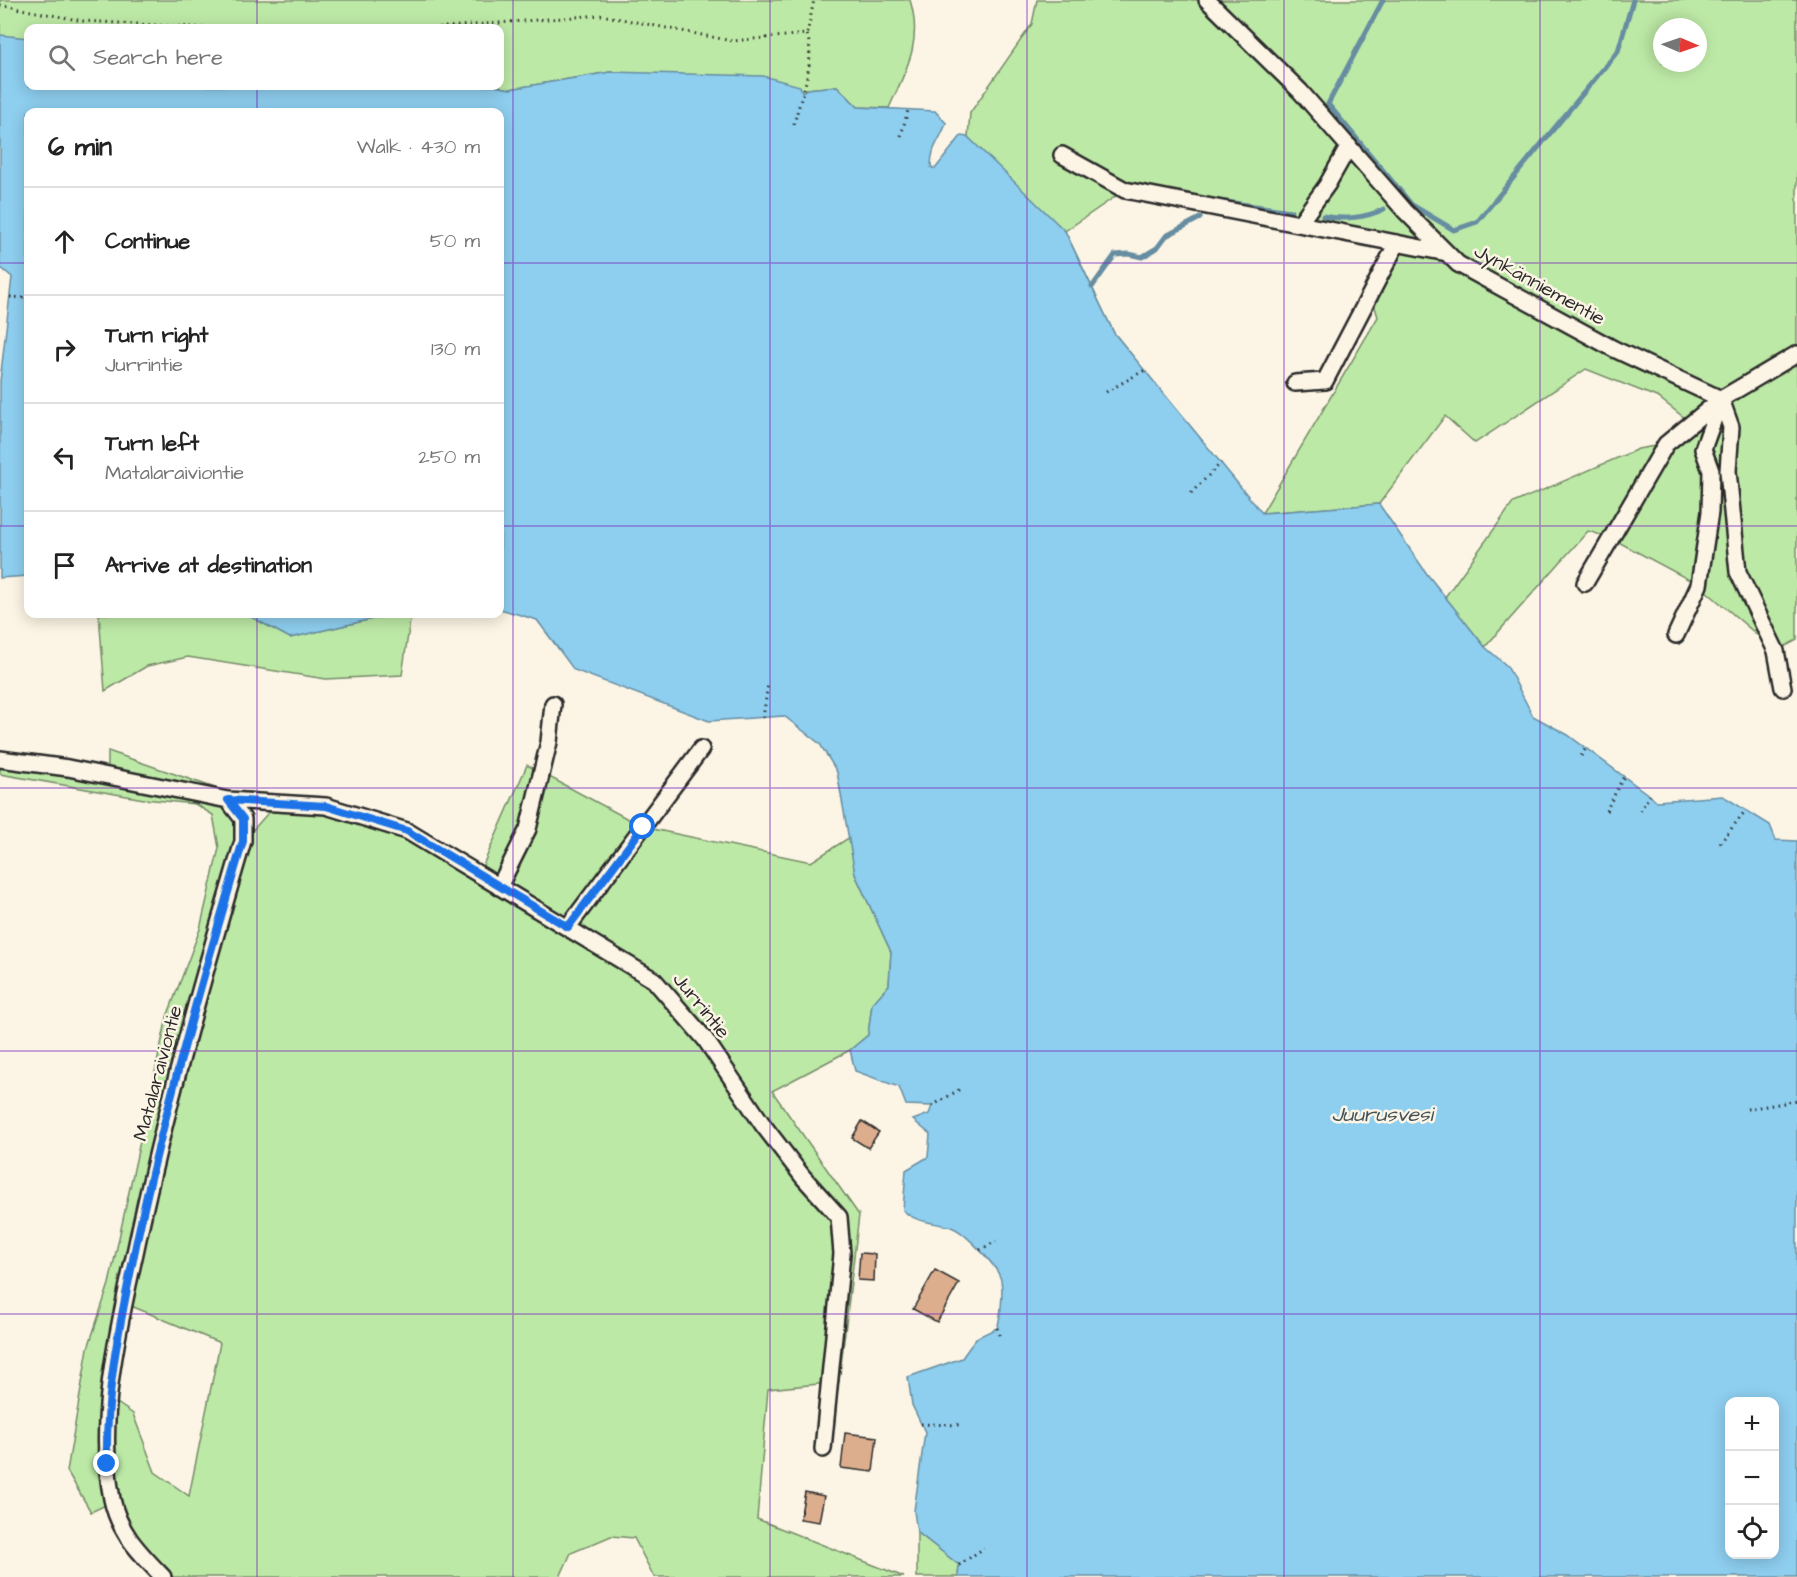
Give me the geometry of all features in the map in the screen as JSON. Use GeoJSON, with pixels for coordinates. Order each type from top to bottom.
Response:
{"type":"FeatureCollection","features":[{"type":"Feature","properties":{"kind":"street","name":"Jynkänniementie"},"geometry":{"type":"LineString","coordinates":[[1207,0],[1300,91],[1405,210],[1458,264],[1614,349],[1721,399]]}},
{"type":"Feature","properties":{"kind":"street"},"geometry":{"type":"LineString","coordinates":[[1299,224],[1327,185],[1349,146]]}},
{"type":"Feature","properties":{"kind":"street"},"geometry":{"type":"LineString","coordinates":[[1062,155],[1125,190],[1447,253]]}},
{"type":"Feature","properties":{"kind":"street"},"geometry":{"type":"LineString","coordinates":[[1295,383],[1325,381],[1397,243]]}},
{"type":"Feature","properties":{"kind":"street"},"geometry":{"type":"LineString","coordinates":[[1585,583],[1666,444],[1721,399],[1797,354]]}},
{"type":"Feature","properties":{"kind":"street"},"geometry":{"type":"LineString","coordinates":[[1676,635],[1700,585],[1710,512],[1711,471],[1703,449],[1721,399]]}},
{"type":"Feature","properties":{"kind":"street"},"geometry":{"type":"LineString","coordinates":[[1721,399],[1731,428],[1728,471],[1738,572],[1776,651],[1784,688]]}},
{"type":"Feature","properties":{"kind":"street"},"geometry":{"type":"LineString","coordinates":[[499,887],[528,829],[549,742],[553,704]]}},
{"type":"Feature","properties":{"kind":"street"},"geometry":{"type":"LineString","coordinates":[[568,927],[701,749]]}},
{"type":"Feature","properties":{"kind":"street"},"geometry":{"type":"LineString","coordinates":[[0,759],[68,768],[228,800]]}},
{"type":"Feature","properties":{"kind":"street","name":"Jurrintie"},"geometry":{"type":"LineString","coordinates":[[228,800],[326,806],[407,831],[654,980],[705,1039],[763,1125],[839,1217],[842,1254],[823,1449]]}},
{"type":"Feature","properties":{"kind":"street","name":"Matalaraiviontie"},"geometry":{"type":"LineString","coordinates":[[163,1577],[129,1542],[112,1501],[106,1425],[120,1318],[147,1192],[183,1052],[243,841],[243,819],[228,800]]}},
{"type":"Feature","properties":{"kind":"path"},"geometry":{"type":"LineString","coordinates":[[794,124],[812,49],[807,34],[814,0]]}},
{"type":"Feature","properties":{"kind":"path"},"geometry":{"type":"LineString","coordinates":[[0,5],[83,21],[137,24]]}},
{"type":"Feature","properties":{"kind":"path"},"geometry":{"type":"LineString","coordinates":[[485,24],[601,15],[732,41],[807,34]]}},
{"type":"Feature","properties":{"kind":"path"},"geometry":{"type":"LineString","coordinates":[[901,136],[908,110]]}},
{"type":"Feature","properties":{"kind":"path"},"geometry":{"type":"LineString","coordinates":[[10,297],[24,298]]}},
{"type":"Feature","properties":{"kind":"path"},"geometry":{"type":"LineString","coordinates":[[1106,392],[1145,370]]}},
{"type":"Feature","properties":{"kind":"path"},"geometry":{"type":"LineString","coordinates":[[1191,493],[1221,463]]}},
{"type":"Feature","properties":{"kind":"path"},"geometry":{"type":"LineString","coordinates":[[763,718],[768,684]]}},
{"type":"Feature","properties":{"kind":"path"},"geometry":{"type":"LineString","coordinates":[[1581,756],[1586,748]]}},
{"type":"Feature","properties":{"kind":"path"},"geometry":{"type":"LineString","coordinates":[[1606,811],[1624,776]]}},
{"type":"Feature","properties":{"kind":"path"},"geometry":{"type":"LineString","coordinates":[[1640,811],[1650,795]]}},
{"type":"Feature","properties":{"kind":"path"},"geometry":{"type":"LineString","coordinates":[[1720,843],[1746,810]]}},
{"type":"Feature","properties":{"kind":"path"},"geometry":{"type":"LineString","coordinates":[[932,1106],[962,1088]]}},
{"type":"Feature","properties":{"kind":"path"},"geometry":{"type":"LineString","coordinates":[[1747,1109],[1797,1101]]}},
{"type":"Feature","properties":{"kind":"path"},"geometry":{"type":"LineString","coordinates":[[980,1250],[996,1241]]}},
{"type":"Feature","properties":{"kind":"path"},"geometry":{"type":"LineString","coordinates":[[997,1328],[1000,1338]]}},
{"type":"Feature","properties":{"kind":"path"},"geometry":{"type":"LineString","coordinates":[[921,1424],[963,1425]]}},
{"type":"Feature","properties":{"kind":"path"},"geometry":{"type":"LineString","coordinates":[[959,1565],[984,1548]]}},
{"type":"Feature","properties":{"kind":"green space"},"geometry":{"type":"Polygon","coordinates":[[[0,0],[910,0],[914,15],[914,43],[911,56],[889,108],[858,107],[837,86],[807,89],[802,92],[610,72],[510,89],[504,88],[504,24],[24,24],[24,75],[0,90],[0,0]]]}},
{"type":"Feature","properties":{"kind":"green space"},"geometry":{"type":"Polygon","coordinates":[[[1037,0],[1797,0],[1797,640],[1776,651],[1699,585],[1611,538],[1588,531],[1485,647],[1445,597],[1513,503],[1638,449],[1666,444],[1691,423],[1659,398],[1586,369],[1475,443],[1445,416],[1379,504],[1262,513],[1378,317],[1371,294],[1397,244],[1125,190],[1065,231],[1114,333],[1131,354],[1102,373],[968,137],[970,113],[1032,24],[1037,0]]]}},
{"type":"Feature","properties":{"kind":"green space"},"geometry":{"type":"Polygon","coordinates":[[[99,618],[253,618],[290,638],[377,618],[410,618],[402,675],[326,679],[188,657],[147,666],[105,691],[99,618]]]}},
{"type":"Feature","properties":{"kind":"green space"},"geometry":{"type":"Polygon","coordinates":[[[108,751],[215,788],[228,800],[244,840],[267,814],[284,804],[407,831],[475,872],[483,865],[527,765],[643,827],[811,862],[850,837],[855,874],[891,952],[889,985],[872,1004],[868,1035],[850,1050],[772,1091],[859,1215],[839,1382],[768,1389],[757,1519],[904,1577],[654,1577],[634,1538],[611,1536],[571,1553],[560,1577],[163,1577],[112,1502],[91,1512],[67,1471],[88,1348],[109,1284],[167,1017],[200,929],[219,848],[213,815],[195,804],[144,799],[0,774],[0,759],[108,776],[108,751]],[[124,1303],[110,1398],[133,1414],[155,1472],[189,1496],[220,1343],[124,1303]]]}},
{"type":"Feature","properties":{"kind":"green space"},"geometry":{"type":"Polygon","coordinates":[[[917,1532],[959,1565],[958,1577],[917,1577],[917,1532]]]}},
{"type":"Feature","properties":{"kind":"water","name":"Juurusvesi"},"geometry":{"type":"Polygon","coordinates":[[[0,35],[24,38],[24,90],[504,90],[504,88],[510,89],[610,72],[763,76],[800,86],[802,92],[807,89],[837,86],[858,107],[935,111],[946,123],[934,148],[931,167],[935,169],[961,136],[968,137],[1065,231],[1114,333],[1262,513],[1379,504],[1427,574],[1485,647],[1507,666],[1533,716],[1568,735],[1657,801],[1723,796],[1770,825],[1776,840],[1797,841],[1797,1577],[958,1577],[959,1565],[917,1532],[914,1511],[925,1432],[912,1405],[908,1377],[962,1358],[976,1338],[997,1328],[1002,1302],[1000,1277],[992,1264],[957,1230],[925,1222],[903,1210],[906,1170],[928,1157],[930,1134],[913,1120],[929,1114],[932,1106],[906,1105],[899,1087],[855,1071],[850,1050],[868,1035],[872,1004],[889,985],[891,952],[855,874],[837,772],[820,744],[784,716],[709,721],[574,670],[537,620],[504,610],[504,108],[24,108],[24,576],[0,578],[0,381],[12,277],[0,267],[0,35]]]}},
{"type":"Feature","properties":{"kind":"water"},"geometry":{"type":"Polygon","coordinates":[[[253,618],[377,618],[290,638],[253,618]]]}},
{"type":"Feature","properties":{"kind":"building"},"geometry":{"type":"Polygon","coordinates":[[[862,1121],[879,1132],[868,1148],[852,1138],[862,1121]]]}},
{"type":"Feature","properties":{"kind":"building"},"geometry":{"type":"Polygon","coordinates":[[[860,1253],[875,1254],[874,1281],[858,1280],[860,1253]]]}},
{"type":"Feature","properties":{"kind":"building"},"geometry":{"type":"Polygon","coordinates":[[[935,1270],[959,1283],[937,1322],[913,1309],[935,1270]]]}},
{"type":"Feature","properties":{"kind":"building"},"geometry":{"type":"Polygon","coordinates":[[[845,1433],[877,1437],[873,1472],[841,1468],[845,1433]]]}},
{"type":"Feature","properties":{"kind":"building"},"geometry":{"type":"Polygon","coordinates":[[[805,1492],[824,1496],[819,1522],[800,1519],[805,1492]]]}},
{"type":"Feature","properties":{"kind":"waterway"},"geometry":{"type":"LineString","coordinates":[[1383,0],[1328,104],[1412,205],[1454,230],[1477,222],[1618,51],[1633,0]]}},
{"type":"Feature","properties":{"kind":"waterway"},"geometry":{"type":"LineString","coordinates":[[1219,201],[1291,211]]}},
{"type":"Feature","properties":{"kind":"waterway"},"geometry":{"type":"LineString","coordinates":[[1323,216],[1354,217],[1384,209]]}},
{"type":"Feature","properties":{"kind":"waterway"},"geometry":{"type":"LineString","coordinates":[[1092,287],[1115,255],[1129,254],[1142,257],[1157,248],[1166,236],[1200,218]]}},
{"type":"Feature","properties":{"kind":"route"},"geometry":{"type":"LineString","coordinates":[[107,1464],[106,1425],[120,1318],[147,1192],[213,942],[243,841],[243,819],[228,800],[326,806],[407,831],[568,927],[643,827]]}}]}
